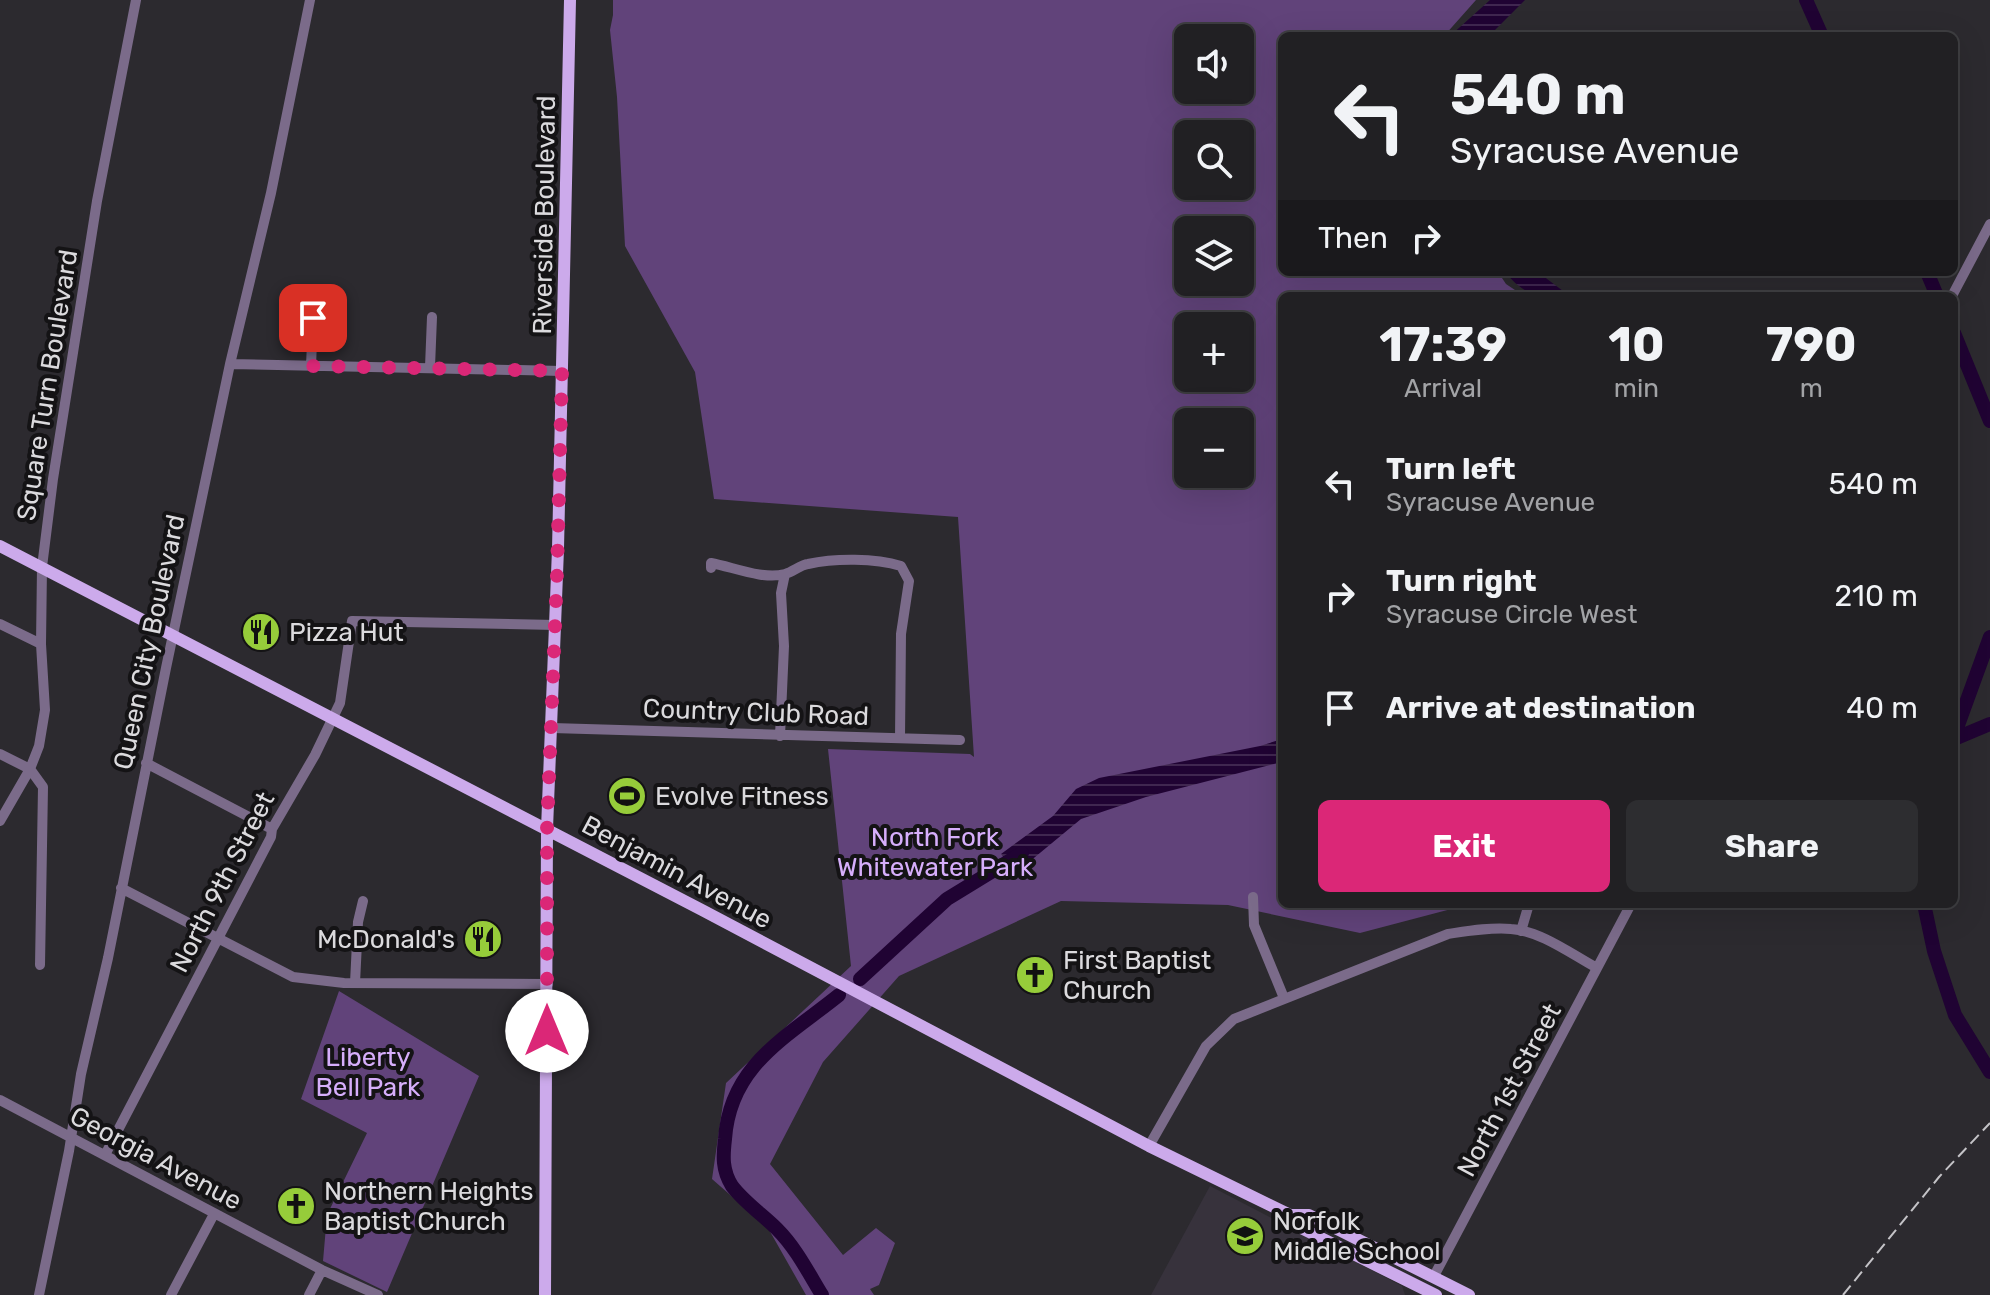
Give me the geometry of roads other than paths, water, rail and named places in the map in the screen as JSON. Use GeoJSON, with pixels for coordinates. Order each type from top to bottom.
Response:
{"type":"FeatureCollection","features":[{"type":"Feature","properties":{"kind":"main road","name":"Riverside Boulevard"},"geometry":{"type":"LineString","coordinates":[[545,1295],[547,829],[556,625],[570,0]]}},
{"type":"Feature","properties":{"kind":"main road","name":"Benjamin Avenue"},"geometry":{"type":"LineString","coordinates":[[0,546],[1149,1146],[1290,1215],[1303,1229],[1429,1293]]}},
{"type":"Feature","properties":{"kind":"main road","name":"Benjamin Avenue"},"geometry":{"type":"LineString","coordinates":[[1290,1215],[1309,1215],[1469,1295]]}},
{"type":"Feature","properties":{"kind":"main road","name":"North 1st Street"},"geometry":{"type":"LineString","coordinates":[[1429,1293],[1434,1276]]}},
{"type":"Feature","properties":{"kind":"street","name":"Square Turn Boulevard"},"geometry":{"type":"LineString","coordinates":[[0,821],[30,769],[39,746],[45,710],[41,644],[42,567],[97,201],[136,0]]}},
{"type":"Feature","properties":{"kind":"street","name":"Queen City Boulevard"},"geometry":{"type":"LineString","coordinates":[[39,1295],[81,1074],[146,763],[230,364],[271,193],[310,0]]}},
{"type":"Feature","properties":{"kind":"street"},"geometry":{"type":"LineString","coordinates":[[1954,292],[1990,224]]}},
{"type":"Feature","properties":{"kind":"street"},"geometry":{"type":"LineString","coordinates":[[430,367],[432,317]]}},
{"type":"Feature","properties":{"kind":"street"},"geometry":{"type":"LineString","coordinates":[[311,366],[313,318]]}},
{"type":"Feature","properties":{"kind":"street"},"geometry":{"type":"LineString","coordinates":[[230,364],[562,371]]}},
{"type":"Feature","properties":{"kind":"street"},"geometry":{"type":"LineString","coordinates":[[711,568],[711,563],[767,575],[785,574],[806,564],[865,560],[887,561],[904,569],[909,581],[901,634],[900,738]]}},
{"type":"Feature","properties":{"kind":"street"},"geometry":{"type":"LineString","coordinates":[[780,736],[784,646],[781,593],[785,574]]}},
{"type":"Feature","properties":{"kind":"street","name":"North 9th Street"},"geometry":{"type":"LineString","coordinates":[[105,1155],[340,703],[352,621],[556,625]]}},
{"type":"Feature","properties":{"kind":"street"},"geometry":{"type":"LineString","coordinates":[[0,624],[41,644]]}},
{"type":"Feature","properties":{"kind":"street","name":"Country Club Road"},"geometry":{"type":"LineString","coordinates":[[552,728],[960,740]]}},
{"type":"Feature","properties":{"kind":"street"},"geometry":{"type":"LineString","coordinates":[[0,754],[30,769],[43,787],[40,965]]}},
{"type":"Feature","properties":{"kind":"street"},"geometry":{"type":"LineString","coordinates":[[146,763],[272,829]]}},
{"type":"Feature","properties":{"kind":"street"},"geometry":{"type":"LineString","coordinates":[[121,888],[293,977],[355,983],[548,984]]}},
{"type":"Feature","properties":{"kind":"street"},"geometry":{"type":"LineString","coordinates":[[1253,897],[1254,925],[1284,998]]}},
{"type":"Feature","properties":{"kind":"street"},"geometry":{"type":"LineString","coordinates":[[355,983],[358,922],[363,901]]}},
{"type":"Feature","properties":{"kind":"street"},"geometry":{"type":"LineString","coordinates":[[1521,931],[1528,908]]}},
{"type":"Feature","properties":{"kind":"street","name":"North 1st Street"},"geometry":{"type":"LineString","coordinates":[[1434,1276],[1629,908]]}},
{"type":"Feature","properties":{"kind":"street"},"geometry":{"type":"LineString","coordinates":[[1149,1146],[1206,1046],[1234,1019],[1284,998],[1448,934],[1510,928],[1539,937],[1597,968]]}},
{"type":"Feature","properties":{"kind":"street","name":"Georgia Avenue"},"geometry":{"type":"LineString","coordinates":[[0,1100],[322,1270],[378,1295]]}},
{"type":"Feature","properties":{"kind":"street"},"geometry":{"type":"LineString","coordinates":[[171,1295],[214,1214]]}},
{"type":"Feature","properties":{"kind":"street"},"geometry":{"type":"LineString","coordinates":[[309,1295],[322,1270]]}},
{"type":"Feature","properties":{"kind":"waterway"},"geometry":{"type":"LineString","coordinates":[[1806,0],[1820,32]]}},
{"type":"Feature","properties":{"kind":"waterway"},"geometry":{"type":"LineString","coordinates":[[1929,276],[1935,292]]}},
{"type":"Feature","properties":{"kind":"waterway"},"geometry":{"type":"LineString","coordinates":[[1958,343],[1990,421]]}},
{"type":"Feature","properties":{"kind":"waterway"},"geometry":{"type":"LineString","coordinates":[[1958,725],[1990,637]]}},
{"type":"Feature","properties":{"kind":"waterway"},"geometry":{"type":"LineString","coordinates":[[1958,737],[1990,724]]}},
{"type":"Feature","properties":{"kind":"waterway"},"geometry":{"type":"LineString","coordinates":[[860,979],[947,899],[1022,853]]}},
{"type":"Feature","properties":{"kind":"waterway"},"geometry":{"type":"LineString","coordinates":[[1925,908],[1934,951],[1955,1015],[1990,1072]]}},
{"type":"Feature","properties":{"kind":"waterway"},"geometry":{"type":"LineString","coordinates":[[822,1295],[784,1236],[732,1186],[725,1169],[724,1151],[729,1113],[750,1072],[781,1040],[839,995]]}},
{"type":"Feature","properties":{"kind":"railway"},"geometry":{"type":"LineString","coordinates":[[1843,1295],[1939,1177],[1990,1123]]}},
{"type":"Feature","properties":{"kind":"place","name":"Pizza Hut"},"geometry":{"type":"Point","coordinates":[261,632]}},
{"type":"Feature","properties":{"kind":"place","name":"Evolve Fitness"},"geometry":{"type":"Point","coordinates":[627,796]}},
{"type":"Feature","properties":{"kind":"place","name":"McDonald's"},"geometry":{"type":"Point","coordinates":[483,939]}},
{"type":"Feature","properties":{"kind":"place","name":"First Baptist Church"},"geometry":{"type":"Point","coordinates":[1035,975]}},
{"type":"Feature","properties":{"kind":"place","name":"Northern Heights Baptist Church"},"geometry":{"type":"Point","coordinates":[296,1206]}},
{"type":"Feature","properties":{"kind":"place","name":"Norfolk Middle School"},"geometry":{"type":"Point","coordinates":[1245,1236]}},
{"type":"Feature","properties":{"kind":"park label","name":"North Fork Whitewater Park"},"geometry":{"type":"Point","coordinates":[935,852]}},
{"type":"Feature","properties":{"kind":"park label","name":"Liberty Bell Park"},"geometry":{"type":"Point","coordinates":[368,1072]}}]}
